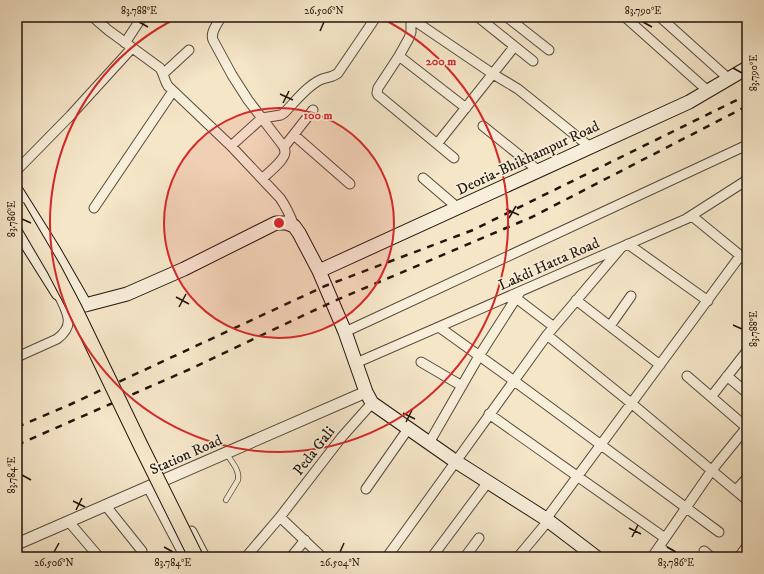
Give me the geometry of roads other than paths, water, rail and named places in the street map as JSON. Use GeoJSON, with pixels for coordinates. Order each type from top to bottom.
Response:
{"type":"FeatureCollection","features":[{"type":"Feature","properties":{"kind":"main road","name":"Deoria-Bhikhampur Road"},"geometry":{"type":"LineString","coordinates":[[319,271],[689,102],[747,68]]}},
{"type":"Feature","properties":{"kind":"main road"},"geometry":{"type":"LineString","coordinates":[[17,192],[85,305]]}},
{"type":"Feature","properties":{"kind":"main road"},"geometry":{"type":"LineString","coordinates":[[17,206],[75,309],[196,557]]}},
{"type":"Feature","properties":{"kind":"main road"},"geometry":{"type":"LineString","coordinates":[[17,228],[58,293],[85,305],[127,294],[184,269],[276,223],[286,223],[294,226],[300,233],[319,271],[344,332],[366,392],[372,403],[455,461],[547,520],[596,557]]}},
{"type":"Feature","properties":{"kind":"street"},"geometry":{"type":"LineString","coordinates":[[93,17],[108,30],[160,68],[165,82],[173,91],[231,146],[280,198],[290,213],[294,226]]}},
{"type":"Feature","properties":{"kind":"street"},"geometry":{"type":"LineString","coordinates":[[17,170],[70,116],[128,45],[142,17]]}},
{"type":"Feature","properties":{"kind":"street"},"geometry":{"type":"LineString","coordinates":[[231,146],[262,118],[281,115],[306,90],[320,79],[338,74],[376,17]]}},
{"type":"Feature","properties":{"kind":"street"},"geometry":{"type":"LineString","coordinates":[[478,17],[533,61]]}},
{"type":"Feature","properties":{"kind":"street"},"geometry":{"type":"LineString","coordinates":[[507,17],[549,50]]}},
{"type":"Feature","properties":{"kind":"street"},"geometry":{"type":"LineString","coordinates":[[625,17],[708,91]]}},
{"type":"Feature","properties":{"kind":"street"},"geometry":{"type":"LineString","coordinates":[[660,17],[729,79]]}},
{"type":"Feature","properties":{"kind":"street"},"geometry":{"type":"LineString","coordinates":[[217,18],[212,32],[213,40],[232,75],[248,100],[284,147],[284,155],[262,179]]}},
{"type":"Feature","properties":{"kind":"street"},"geometry":{"type":"LineString","coordinates":[[410,18],[410,36],[378,88],[377,93],[454,158]]}},
{"type":"Feature","properties":{"kind":"street"},"geometry":{"type":"LineString","coordinates":[[410,18],[518,89],[590,147]]}},
{"type":"Feature","properties":{"kind":"street"},"geometry":{"type":"LineString","coordinates":[[438,144],[514,47]]}},
{"type":"Feature","properties":{"kind":"street"},"geometry":{"type":"LineString","coordinates":[[163,74],[189,50]]}},
{"type":"Feature","properties":{"kind":"street"},"geometry":{"type":"LineString","coordinates":[[399,56],[466,108]]}},
{"type":"Feature","properties":{"kind":"street"},"geometry":{"type":"LineString","coordinates":[[94,208],[173,91]]}},
{"type":"Feature","properties":{"kind":"street"},"geometry":{"type":"LineString","coordinates":[[284,147],[313,110]]}},
{"type":"Feature","properties":{"kind":"street"},"geometry":{"type":"LineString","coordinates":[[483,126],[538,171]]}},
{"type":"Feature","properties":{"kind":"street"},"geometry":{"type":"LineString","coordinates":[[294,135],[350,184]]}},
{"type":"Feature","properties":{"kind":"street"},"geometry":{"type":"LineString","coordinates":[[344,332],[747,144]]}},
{"type":"Feature","properties":{"kind":"street"},"geometry":{"type":"LineString","coordinates":[[423,178],[458,208]]}},
{"type":"Feature","properties":{"kind":"street","name":"Lakdi Hatta Road"},"geometry":{"type":"LineString","coordinates":[[356,363],[518,295],[625,245],[686,219],[747,180]]}},
{"type":"Feature","properties":{"kind":"street"},"geometry":{"type":"LineString","coordinates":[[518,557],[547,520],[577,476],[708,301],[744,258],[692,216]]}},
{"type":"Feature","properties":{"kind":"street"},"geometry":{"type":"LineString","coordinates":[[387,557],[547,335],[625,245],[708,301]]}},
{"type":"Feature","properties":{"kind":"street"},"geometry":{"type":"LineString","coordinates":[[17,357],[63,335],[68,325],[69,318],[58,293]]}},
{"type":"Feature","properties":{"kind":"street"},"geometry":{"type":"LineString","coordinates":[[429,443],[479,356],[518,295],[554,327]]}},
{"type":"Feature","properties":{"kind":"street"},"geometry":{"type":"LineString","coordinates":[[610,326],[631,296]]}},
{"type":"Feature","properties":{"kind":"street"},"geometry":{"type":"LineString","coordinates":[[576,300],[660,365]]}},
{"type":"Feature","properties":{"kind":"street"},"geometry":{"type":"LineString","coordinates":[[439,327],[514,380],[718,532]]}},
{"type":"Feature","properties":{"kind":"street"},"geometry":{"type":"LineString","coordinates":[[547,335],[632,403],[747,500]]}},
{"type":"Feature","properties":{"kind":"street"},"geometry":{"type":"LineString","coordinates":[[711,397],[747,351]]}},
{"type":"Feature","properties":{"kind":"street"},"geometry":{"type":"LineString","coordinates":[[421,362],[462,386]]}},
{"type":"Feature","properties":{"kind":"street"},"geometry":{"type":"LineString","coordinates":[[652,557],[712,470],[747,427],[687,376]]}},
{"type":"Feature","properties":{"kind":"street"},"geometry":{"type":"LineString","coordinates":[[727,376],[747,393]]}},
{"type":"Feature","properties":{"kind":"street","name":"Station Road"},"geometry":{"type":"LineString","coordinates":[[17,544],[366,392]]}},
{"type":"Feature","properties":{"kind":"street","name":"Peda Gali"},"geometry":{"type":"LineString","coordinates":[[246,557],[372,403]]}},
{"type":"Feature","properties":{"kind":"street"},"geometry":{"type":"LineString","coordinates":[[489,414],[665,538]]}},
{"type":"Feature","properties":{"kind":"street"},"geometry":{"type":"LineString","coordinates":[[366,489],[408,429]]}},
{"type":"Feature","properties":{"kind":"street"},"geometry":{"type":"LineString","coordinates":[[736,490],[747,478]]}},
{"type":"Feature","properties":{"kind":"street"},"geometry":{"type":"LineString","coordinates":[[165,480],[204,557]]}},
{"type":"Feature","properties":{"kind":"street"},"geometry":{"type":"LineString","coordinates":[[432,557],[488,482]]}},
{"type":"Feature","properties":{"kind":"street"},"geometry":{"type":"LineString","coordinates":[[150,487],[186,557]]}},
{"type":"Feature","properties":{"kind":"street"},"geometry":{"type":"LineString","coordinates":[[106,506],[142,551],[141,557]]}},
{"type":"Feature","properties":{"kind":"street"},"geometry":{"type":"LineString","coordinates":[[280,517],[322,557]]}},
{"type":"Feature","properties":{"kind":"street"},"geometry":{"type":"LineString","coordinates":[[69,522],[99,557]]}},
{"type":"Feature","properties":{"kind":"street"},"geometry":{"type":"LineString","coordinates":[[465,557],[479,538]]}},
{"type":"Feature","properties":{"kind":"street"},"geometry":{"type":"LineString","coordinates":[[291,557],[305,540]]}},
{"type":"Feature","properties":{"kind":"street"},"geometry":{"type":"LineString","coordinates":[[739,557],[747,546]]}},
{"type":"Feature","properties":{"kind":"street"},"geometry":{"type":"LineString","coordinates":[[659,547],[673,557]]}},
{"type":"Feature","properties":{"kind":"lane"},"geometry":{"type":"LineString","coordinates":[[226,453],[239,476],[226,500]]}},
{"type":"Feature","properties":{"kind":"railway"},"geometry":{"type":"LineString","coordinates":[[17,427],[69,405],[325,286],[473,230],[747,95]]}},
{"type":"Feature","properties":{"kind":"railway"},"geometry":{"type":"LineString","coordinates":[[17,445],[188,370],[332,302],[532,217],[747,106]]}}]}
